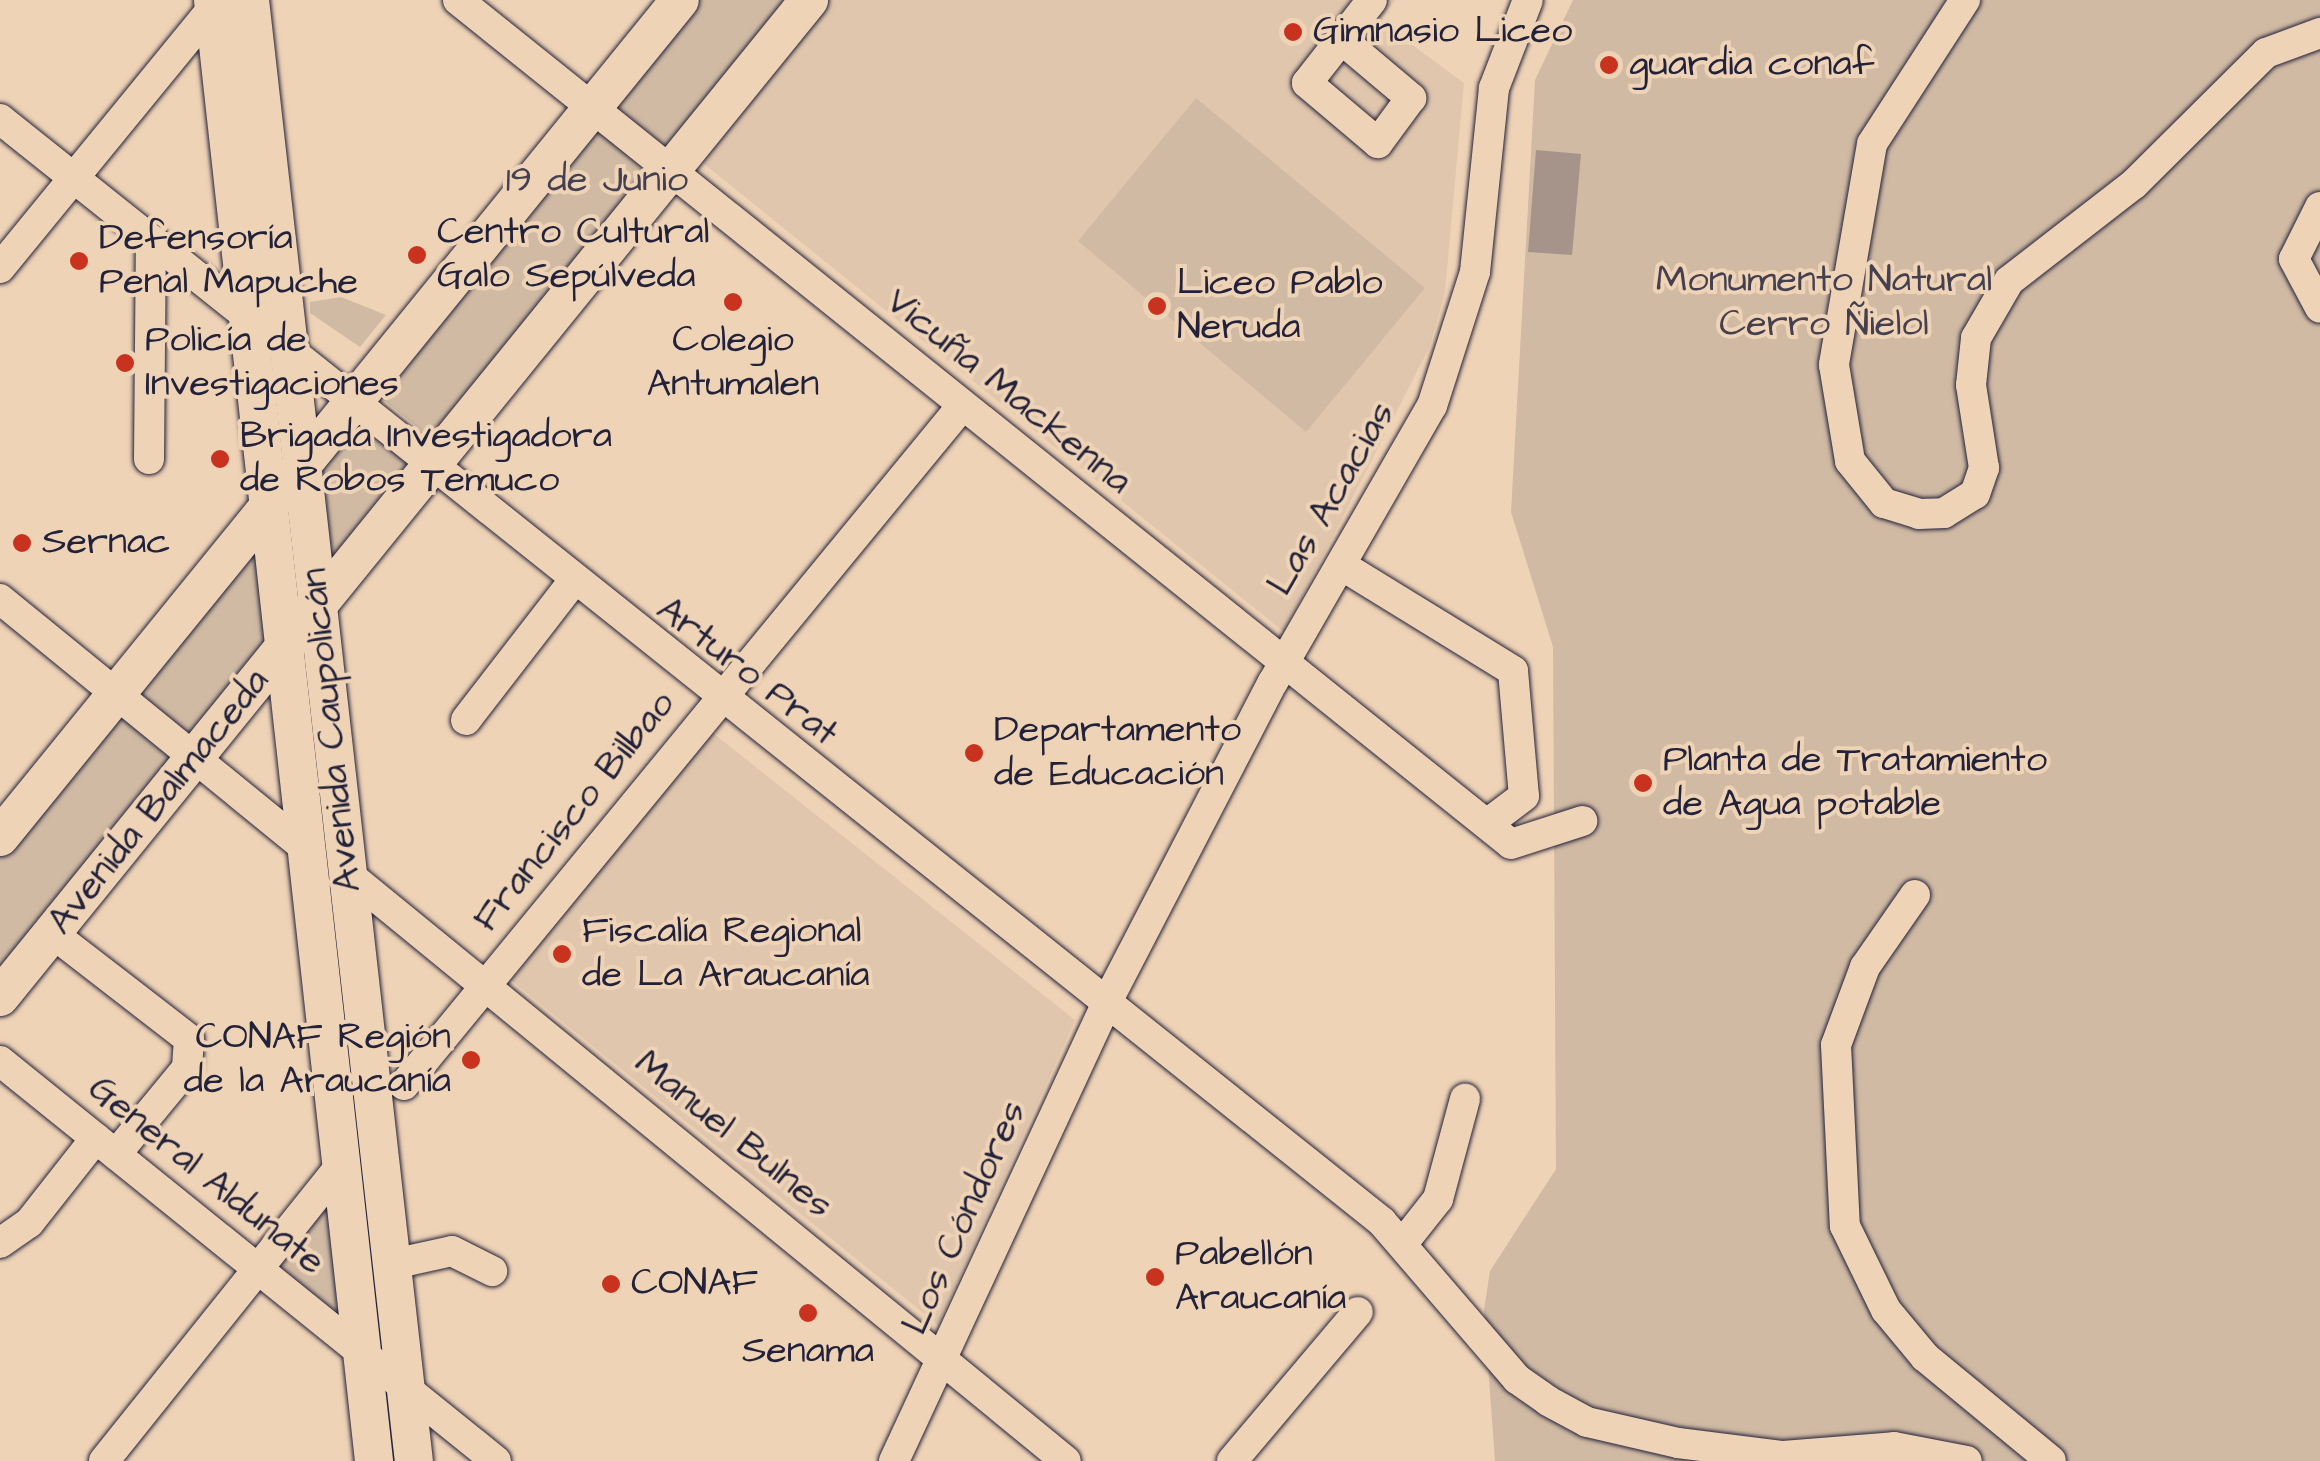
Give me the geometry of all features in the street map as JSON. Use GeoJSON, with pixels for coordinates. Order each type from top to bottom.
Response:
{"type":"FeatureCollection","features":[{"type":"Feature","properties":{"kind":"main road"},"geometry":{"type":"LineString","coordinates":[[0,837],[301,472],[680,0]]}},
{"type":"Feature","properties":{"kind":"main road","name":"Avenida Balmaceda"},"geometry":{"type":"LineString","coordinates":[[0,997],[808,0]]}},
{"type":"Feature","properties":{"kind":"main road","name":"Avenida Caupolicán"},"geometry":{"type":"LineString","coordinates":[[224,1],[247,320],[374,1461]]}},
{"type":"Feature","properties":{"kind":"main road","name":"Avenida Caupolicán"},"geometry":{"type":"LineString","coordinates":[[224,1],[288,353],[414,1461]]}},
{"type":"Feature","properties":{"kind":"main road"},"geometry":{"type":"LineString","coordinates":[[308,850],[352,913]]}},
{"type":"Feature","properties":{"kind":"street","name":"Vicuña Mackenna"},"geometry":{"type":"LineString","coordinates":[[458,0],[1511,844],[1582,821]]}},
{"type":"Feature","properties":{"kind":"street"},"geometry":{"type":"LineString","coordinates":[[1341,39],[1372,0]]}},
{"type":"Feature","properties":{"kind":"street","name":"Las Acacias"},"geometry":{"type":"LineString","coordinates":[[1105,1005],[1284,662],[1456,352],[1475,272],[1494,88],[1528,0]]}},
{"type":"Feature","properties":{"kind":"street"},"geometry":{"type":"LineString","coordinates":[[1965,0],[1872,144],[1834,365],[1850,461],[1884,504],[1919,514],[1963,506],[1975,494],[1984,468],[1971,386],[1976,338],[2008,282],[2134,184],[2266,53],[2320,33]]}},
{"type":"Feature","properties":{"kind":"street"},"geometry":{"type":"LineString","coordinates":[[0,268],[224,1]]}},
{"type":"Feature","properties":{"kind":"street","name":"Arturo Prat"},"geometry":{"type":"LineString","coordinates":[[0,119],[718,700],[1404,1242],[1445,1286],[1492,1349],[1548,1401],[1624,1430],[1784,1456],[1894,1447],[1966,1461]]}},
{"type":"Feature","properties":{"kind":"street"},"geometry":{"type":"LineString","coordinates":[[2320,207],[2294,259],[2320,308]]}},
{"type":"Feature","properties":{"kind":"street"},"geometry":{"type":"LineString","coordinates":[[149,458],[151,242]]}},
{"type":"Feature","properties":{"kind":"street","name":"Francisco Bilbao"},"geometry":{"type":"LineString","coordinates":[[404,1085],[962,406]]}},
{"type":"Feature","properties":{"kind":"street"},"geometry":{"type":"LineString","coordinates":[[1341,565],[1512,671],[1524,796],[1487,824]]}},
{"type":"Feature","properties":{"kind":"street"},"geometry":{"type":"LineString","coordinates":[[466,720],[572,583]]}},
{"type":"Feature","properties":{"kind":"street"},"geometry":{"type":"LineString","coordinates":[[0,599],[308,850]]}},
{"type":"Feature","properties":{"kind":"street","name":"Manuel Bulnes"},"geometry":{"type":"LineString","coordinates":[[348,874],[946,1358],[1066,1461]]}},
{"type":"Feature","properties":{"kind":"street"},"geometry":{"type":"LineString","coordinates":[[1915,895],[1864,967],[1836,1046],[1845,1226],[1886,1310],[1925,1357],[2050,1461]]}},
{"type":"Feature","properties":{"kind":"street"},"geometry":{"type":"LineString","coordinates":[[0,1243],[28,1223],[187,1068],[188,1039],[52,933]]}},
{"type":"Feature","properties":{"kind":"street","name":"Los Cóndores"},"geometry":{"type":"LineString","coordinates":[[894,1461],[946,1358],[1105,1005]]}},
{"type":"Feature","properties":{"kind":"street","name":"General Aldunate"},"geometry":{"type":"LineString","coordinates":[[0,1061],[496,1461]]}},
{"type":"Feature","properties":{"kind":"street"},"geometry":{"type":"LineString","coordinates":[[1404,1242],[1438,1199],[1465,1099]]}},
{"type":"Feature","properties":{"kind":"street"},"geometry":{"type":"LineString","coordinates":[[104,1461],[340,1165]]}},
{"type":"Feature","properties":{"kind":"street"},"geometry":{"type":"LineString","coordinates":[[393,1264],[452,1251],[492,1271]]}},
{"type":"Feature","properties":{"kind":"street"},"geometry":{"type":"LineString","coordinates":[[1232,1461],[1358,1312]]}},
{"type":"Feature","properties":{"kind":"street"},"geometry":{"type":"LineString","coordinates":[[361,1352],[402,1345]]}},
{"type":"Feature","properties":{"kind":"shaded area","name":"Liceo Pablo Neruda"},"geometry":{"type":"Polygon","coordinates":[[[826,0],[1395,0],[1380,21],[1464,83],[1445,292],[1429,348],[1284,632],[698,159],[826,0]]]}},
{"type":"Feature","properties":{"kind":"shaded area"},"geometry":{"type":"Polygon","coordinates":[[[1536,150],[1581,154],[1572,255],[1528,252],[1536,150]]]}},
{"type":"Feature","properties":{"kind":"shaded area"},"geometry":{"type":"Polygon","coordinates":[[[709,730],[1075,1020],[938,1325],[511,980],[709,730]]]}},
{"type":"Feature","properties":{"kind":"green space"},"geometry":{"type":"Polygon","coordinates":[[[691,0],[797,0],[668,158],[604,109],[691,0]]]}},
{"type":"Feature","properties":{"kind":"green space","name":"Monumento Natural Cerro Ñielol"},"geometry":{"type":"Polygon","coordinates":[[[1573,0],[2320,0],[2320,1461],[1495,1461],[1484,1310],[1490,1271],[1556,1169],[1553,647],[1511,512],[1535,80],[1573,0]]]}},
{"type":"Feature","properties":{"kind":"green space"},"geometry":{"type":"Polygon","coordinates":[[[1196,98],[1425,288],[1306,432],[1078,241],[1196,98]]]}},
{"type":"Feature","properties":{"kind":"green space","name":"19 de Junio"},"geometry":{"type":"Polygon","coordinates":[[[591,119],[660,173],[438,444],[375,393],[591,119]]]}},
{"type":"Feature","properties":{"kind":"green space"},"geometry":{"type":"Polygon","coordinates":[[[341,297],[386,315],[360,347],[310,313],[310,302],[341,297]]]}},
{"type":"Feature","properties":{"kind":"green space"},"geometry":{"type":"Polygon","coordinates":[[[356,418],[418,468],[324,583],[309,474],[356,418]]]}},
{"type":"Feature","properties":{"kind":"green space"},"geometry":{"type":"Polygon","coordinates":[[[265,524],[278,647],[192,743],[130,694],[265,524]]]}},
{"type":"Feature","properties":{"kind":"green space"},"geometry":{"type":"Polygon","coordinates":[[[123,708],[181,756],[0,986],[0,854],[123,708]]]}},
{"type":"Feature","properties":{"kind":"green space"},"geometry":{"type":"Polygon","coordinates":[[[336,1185],[353,1336],[269,1264],[336,1185]]]}},
{"type":"Feature","properties":{"kind":"place","name":"Gimnasio Liceo"},"geometry":{"type":"Point","coordinates":[1293,32]}},
{"type":"Feature","properties":{"kind":"place","name":"guardia conaf"},"geometry":{"type":"Point","coordinates":[1609,65]}},
{"type":"Feature","properties":{"kind":"place","name":"Centro Cultural Galo Sepúlveda"},"geometry":{"type":"Point","coordinates":[417,255]}},
{"type":"Feature","properties":{"kind":"place","name":"Defensoría Penal Mapuche"},"geometry":{"type":"Point","coordinates":[79,261]}},
{"type":"Feature","properties":{"kind":"place","name":"Colegio Antumalen"},"geometry":{"type":"Point","coordinates":[733,302]}},
{"type":"Feature","properties":{"kind":"place","name":"Liceo Pablo Neruda"},"geometry":{"type":"Point","coordinates":[1157,306]}},
{"type":"Feature","properties":{"kind":"place","name":"Policía de Investigaciones"},"geometry":{"type":"Point","coordinates":[125,363]}},
{"type":"Feature","properties":{"kind":"place","name":"Brigada Investigadora de Robos Temuco"},"geometry":{"type":"Point","coordinates":[220,459]}},
{"type":"Feature","properties":{"kind":"place","name":"Sernac"},"geometry":{"type":"Point","coordinates":[22,543]}},
{"type":"Feature","properties":{"kind":"place","name":"Departamento de Educación"},"geometry":{"type":"Point","coordinates":[974,753]}},
{"type":"Feature","properties":{"kind":"place","name":"Planta de Tratamiento de Agua potable"},"geometry":{"type":"Point","coordinates":[1643,783]}},
{"type":"Feature","properties":{"kind":"place","name":"Fiscalía Regional de La Araucanía"},"geometry":{"type":"Point","coordinates":[562,954]}},
{"type":"Feature","properties":{"kind":"place","name":"CONAF Región de la Araucanía"},"geometry":{"type":"Point","coordinates":[471,1060]}},
{"type":"Feature","properties":{"kind":"place","name":"Pabellón Araucanía"},"geometry":{"type":"Point","coordinates":[1155,1277]}},
{"type":"Feature","properties":{"kind":"place","name":"CONAF"},"geometry":{"type":"Point","coordinates":[611,1284]}},
{"type":"Feature","properties":{"kind":"place","name":"Senama"},"geometry":{"type":"Point","coordinates":[808,1313]}}]}
